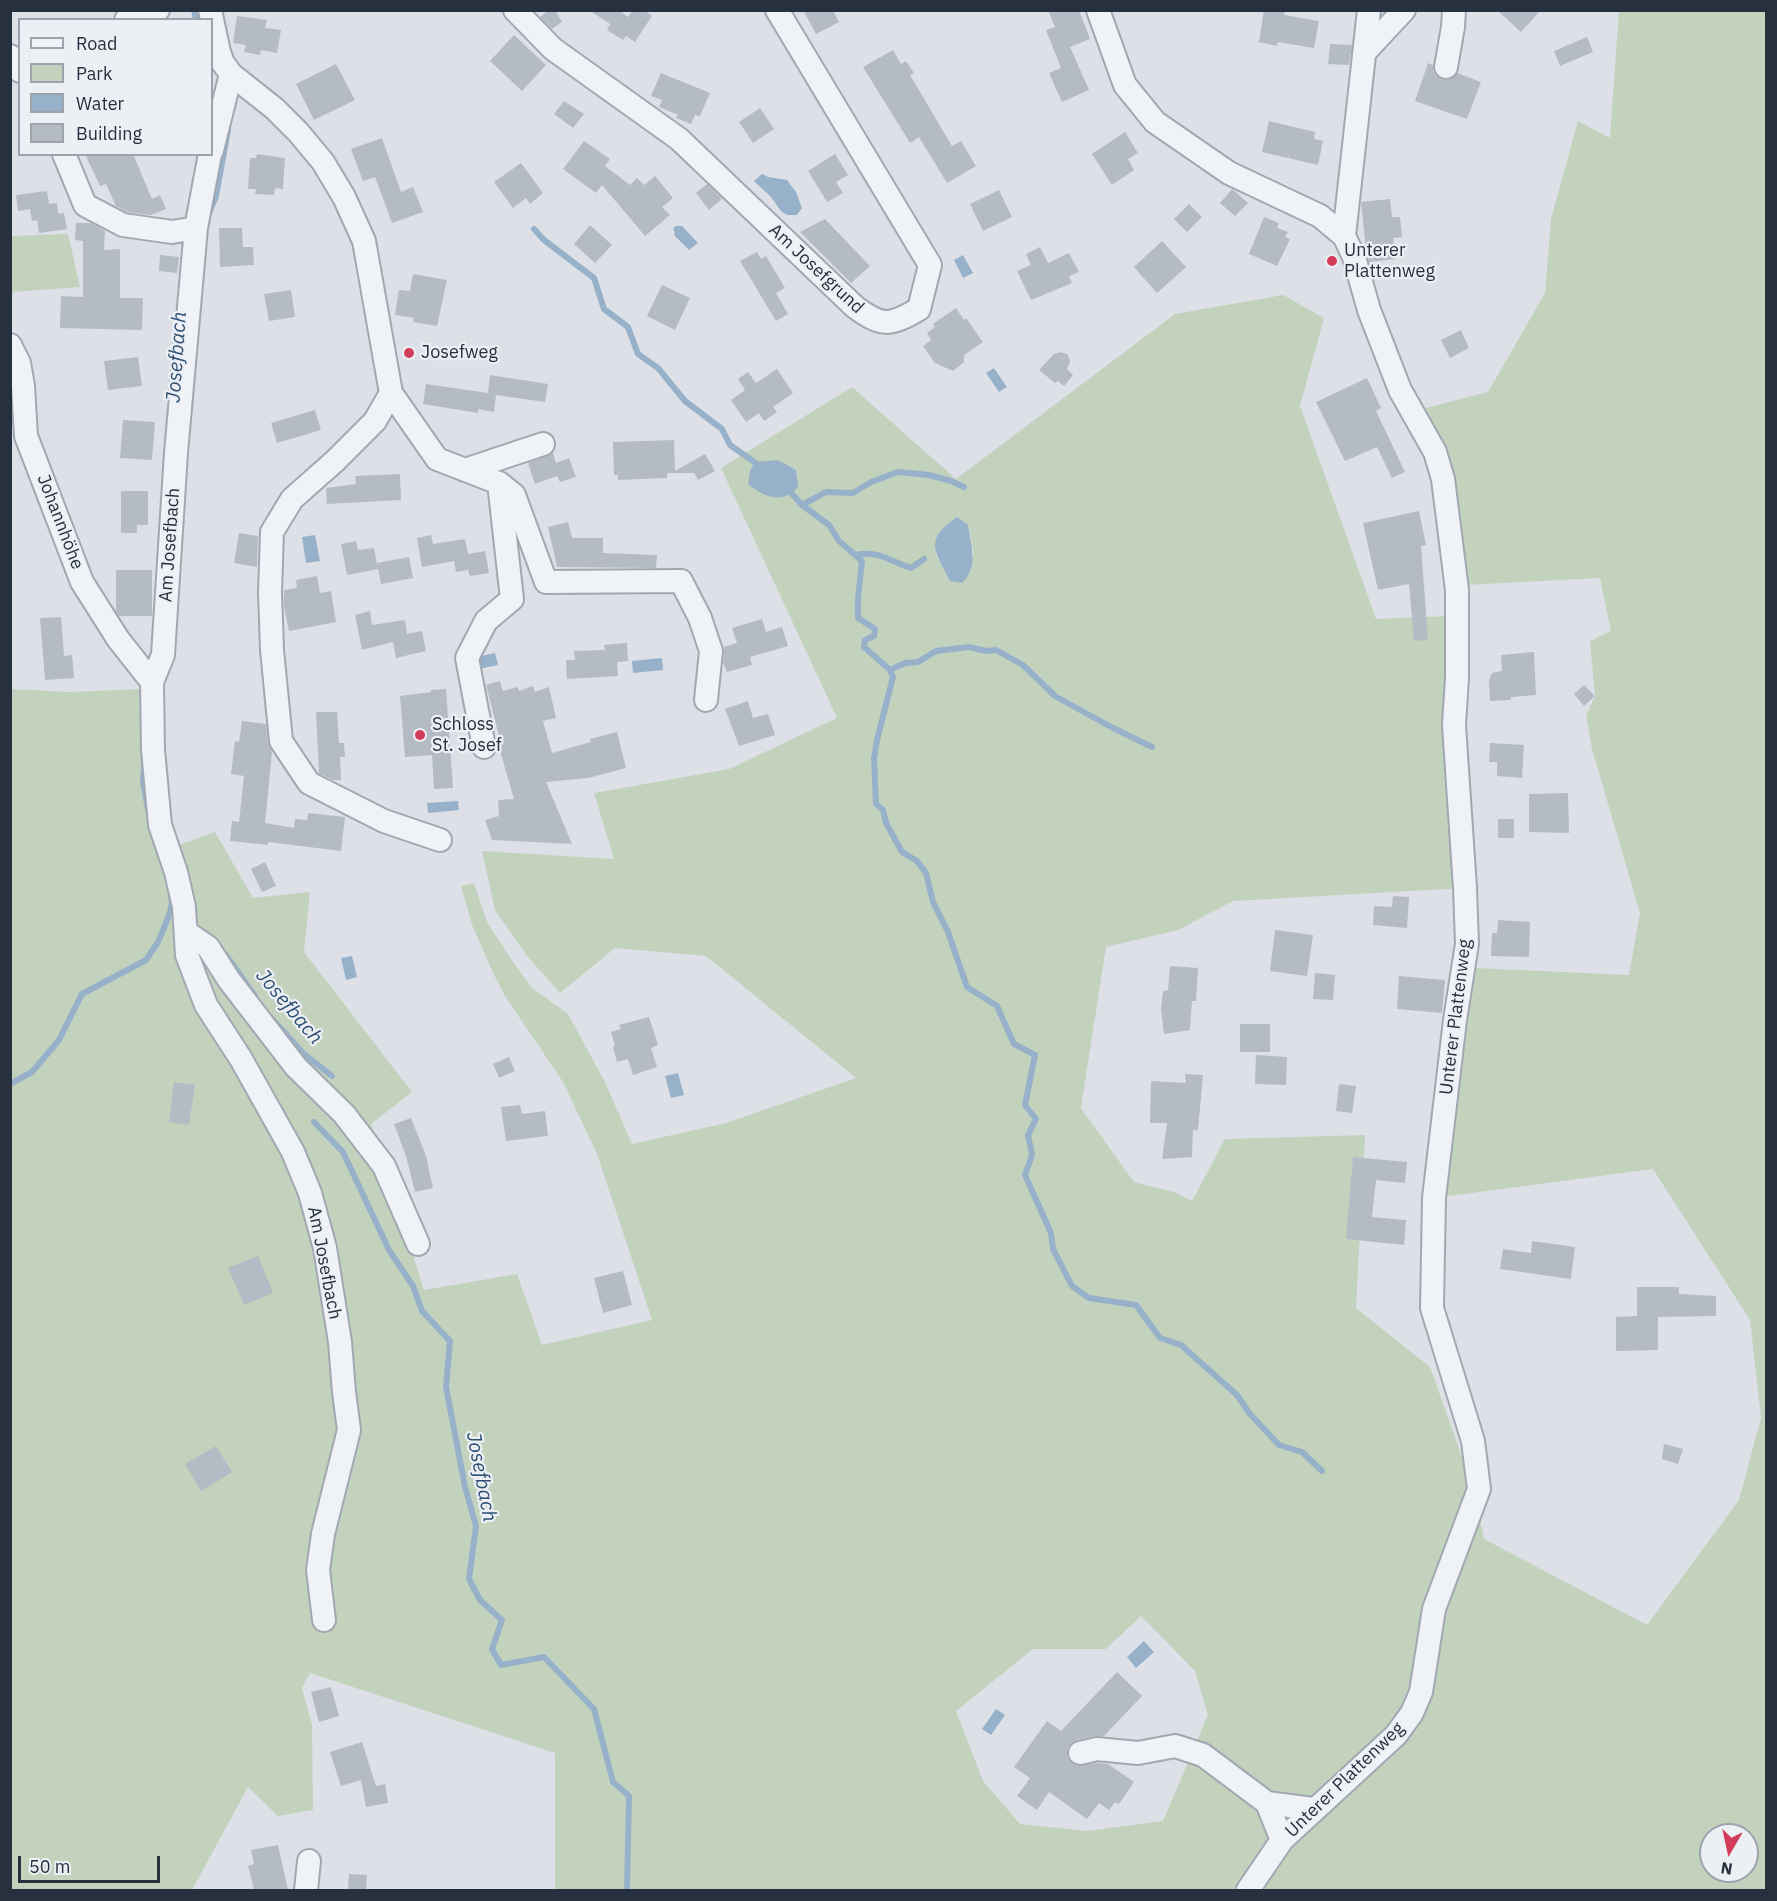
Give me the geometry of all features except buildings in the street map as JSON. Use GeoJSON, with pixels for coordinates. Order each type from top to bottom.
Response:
{"type":"FeatureCollection","features":[{"type":"Feature","properties":{"kind":"street"},"geometry":{"type":"LineString","coordinates":[[132,18],[158,10]]}},
{"type":"Feature","properties":{"kind":"street","name":"Am Josefgrund"},"geometry":{"type":"LineString","coordinates":[[515,10],[553,49],[679,139],[855,307],[874,321],[899,321],[919,309],[930,265],[777,10]]}},
{"type":"Feature","properties":{"kind":"street"},"geometry":{"type":"LineString","coordinates":[[1098,10],[1125,85],[1155,122],[1229,173],[1320,216],[1344,236]]}},
{"type":"Feature","properties":{"kind":"street","name":"Unterer Plattenweg"},"geometry":{"type":"LineString","coordinates":[[1248,1890],[1282,1840],[1313,1809],[1350,1779],[1396,1735],[1412,1713],[1421,1692],[1434,1609],[1479,1489],[1473,1441],[1432,1308],[1434,1198],[1455,1020],[1467,944],[1454,725],[1457,678],[1457,590],[1443,479],[1435,452],[1400,390],[1369,310],[1354,257],[1344,236],[1369,10]]}},
{"type":"Feature","properties":{"kind":"street"},"geometry":{"type":"LineString","coordinates":[[1364,53],[1404,10]]}},
{"type":"Feature","properties":{"kind":"street"},"geometry":{"type":"LineString","coordinates":[[1446,67],[1454,27],[1454,10]]}},
{"type":"Feature","properties":{"kind":"street"},"geometry":{"type":"LineString","coordinates":[[213,24],[223,63],[231,74],[275,109],[298,132],[323,162],[345,197],[364,241],[392,393],[437,459],[499,483],[514,495],[546,582],[681,581],[700,618],[711,651],[706,700]]}},
{"type":"Feature","properties":{"kind":"street","name":"Am Josefbach"},"geometry":{"type":"LineString","coordinates":[[213,144],[231,74]]}},
{"type":"Feature","properties":{"kind":"street"},"geometry":{"type":"LineString","coordinates":[[65,156],[85,205],[123,225],[172,232],[196,228]]}},
{"type":"Feature","properties":{"kind":"street","name":"Am Josefbach"},"geometry":{"type":"LineString","coordinates":[[210,156],[196,228],[176,453],[163,655],[152,682],[153,750],[160,825],[176,872],[184,907],[187,955],[206,1005],[241,1059],[293,1152],[310,1193],[325,1248],[340,1342],[349,1430],[323,1534],[318,1570],[324,1620]]}},
{"type":"Feature","properties":{"kind":"street","name":"Johannhöhe"},"geometry":{"type":"LineString","coordinates":[[10,345],[19,363],[26,436],[82,582],[118,639],[152,682]]}},
{"type":"Feature","properties":{"kind":"street"},"geometry":{"type":"LineString","coordinates":[[392,393],[375,422],[292,499],[272,532],[270,592],[272,650],[281,741],[309,783],[384,821],[440,840]]}},
{"type":"Feature","properties":{"kind":"street"},"geometry":{"type":"LineString","coordinates":[[465,470],[543,444]]}},
{"type":"Feature","properties":{"kind":"street"},"geometry":{"type":"LineString","coordinates":[[484,747],[467,658],[486,621],[512,598],[499,483]]}},
{"type":"Feature","properties":{"kind":"street"},"geometry":{"type":"LineString","coordinates":[[186,932],[208,947],[229,980],[296,1067],[344,1114],[384,1166],[418,1244]]}},
{"type":"Feature","properties":{"kind":"street"},"geometry":{"type":"LineString","coordinates":[[1080,1753],[1097,1749],[1138,1753],[1175,1746],[1203,1755],[1267,1803],[1313,1809]]}},
{"type":"Feature","properties":{"kind":"street"},"geometry":{"type":"LineString","coordinates":[[1267,1803],[1282,1840]]}},
{"type":"Feature","properties":{"kind":"street"},"geometry":{"type":"LineString","coordinates":[[306,1890],[309,1861]]}},
{"type":"Feature","properties":{"kind":"green space"},"geometry":{"type":"Polygon","coordinates":[[[1619,11],[1766,11],[1766,1890],[555,1890],[555,1753],[310,1673],[302,1688],[312,1725],[313,1810],[278,1816],[248,1787],[192,1890],[11,1890],[10,689],[69,692],[141,689],[143,782],[162,851],[215,832],[253,898],[310,892],[304,952],[412,1092],[371,1124],[424,1290],[517,1274],[542,1345],[652,1320],[597,1154],[563,1082],[505,996],[493,973],[472,925],[461,886],[474,883],[487,922],[513,962],[531,987],[568,1014],[605,1082],[632,1144],[726,1123],[856,1078],[706,956],[615,948],[560,993],[527,956],[495,910],[482,851],[614,859],[594,793],[729,769],[837,718],[721,468],[852,387],[956,479],[1175,314],[1283,295],[1324,318],[1300,406],[1376,619],[1449,616],[1449,521],[1410,412],[1488,392],[1545,293],[1551,219],[1578,121],[1610,138],[1619,11]],[[968,525],[935,553],[950,581],[974,554],[968,525]],[[1600,578],[1465,585],[1465,888],[1233,901],[1178,930],[1106,947],[1081,1108],[1134,1182],[1174,1192],[1192,1201],[1225,1139],[1365,1135],[1356,1308],[1430,1367],[1475,1493],[1484,1539],[1647,1625],[1739,1500],[1761,1418],[1750,1320],[1653,1169],[1434,1198],[1465,1015],[1476,968],[1629,975],[1640,913],[1592,749],[1586,716],[1595,696],[1590,641],[1611,631],[1600,578]],[[1141,1616],[1106,1649],[1033,1649],[956,1711],[983,1781],[1020,1824],[1087,1831],[1163,1821],[1208,1715],[1195,1671],[1141,1616]]]}},
{"type":"Feature","properties":{"kind":"green space"},"geometry":{"type":"Polygon","coordinates":[[[68,234],[80,287],[13,292],[11,310],[11,236],[68,234]]]}},
{"type":"Feature","properties":{"kind":"water"},"geometry":{"type":"Polygon","coordinates":[[[762,174],[787,180],[796,192],[802,208],[797,215],[787,215],[781,211],[771,197],[754,181],[762,174]]]}},
{"type":"Feature","properties":{"kind":"water"},"geometry":{"type":"Polygon","coordinates":[[[682,226],[698,243],[689,250],[674,235],[673,228],[682,226]]]}},
{"type":"Feature","properties":{"kind":"water"},"geometry":{"type":"Polygon","coordinates":[[[963,255],[973,273],[963,278],[954,260],[963,255]]]}},
{"type":"Feature","properties":{"kind":"water"},"geometry":{"type":"Polygon","coordinates":[[[994,368],[1007,387],[999,392],[986,373],[994,368]]]}},
{"type":"Feature","properties":{"kind":"water"},"geometry":{"type":"Polygon","coordinates":[[[778,460],[796,470],[798,487],[792,493],[773,497],[748,484],[750,471],[755,462],[778,460]]]}},
{"type":"Feature","properties":{"kind":"water"},"geometry":{"type":"Polygon","coordinates":[[[957,517],[968,525],[972,548],[971,570],[962,583],[950,581],[936,553],[935,546],[940,532],[957,517]]]}},
{"type":"Feature","properties":{"kind":"water"},"geometry":{"type":"Polygon","coordinates":[[[315,535],[320,561],[306,563],[302,537],[315,535]]]}},
{"type":"Feature","properties":{"kind":"water"},"geometry":{"type":"Polygon","coordinates":[[[495,653],[498,665],[479,669],[476,657],[495,653]]]}},
{"type":"Feature","properties":{"kind":"water"},"geometry":{"type":"Polygon","coordinates":[[[662,658],[663,670],[633,673],[632,661],[662,658]]]}},
{"type":"Feature","properties":{"kind":"water"},"geometry":{"type":"Polygon","coordinates":[[[458,801],[459,810],[428,813],[427,803],[458,801]]]}},
{"type":"Feature","properties":{"kind":"water"},"geometry":{"type":"Polygon","coordinates":[[[352,956],[357,977],[346,980],[341,958],[352,956]]]}},
{"type":"Feature","properties":{"kind":"water"},"geometry":{"type":"Polygon","coordinates":[[[678,1073],[684,1095],[671,1098],[665,1076],[678,1073]]]}},
{"type":"Feature","properties":{"kind":"water"},"geometry":{"type":"Polygon","coordinates":[[[1144,1641],[1154,1652],[1136,1668],[1127,1657],[1144,1641]]]}},
{"type":"Feature","properties":{"kind":"water"},"geometry":{"type":"Polygon","coordinates":[[[996,1709],[1005,1715],[991,1735],[982,1729],[996,1709]]]}},
{"type":"Feature","properties":{"kind":"waterway","name":"Josefbach"},"geometry":{"type":"LineString","coordinates":[[194,10],[196,18]]}},
{"type":"Feature","properties":{"kind":"waterway","name":"Josefbach"},"geometry":{"type":"LineString","coordinates":[[209,213],[216,196],[228,130]]}},
{"type":"Feature","properties":{"kind":"waterway"},"geometry":{"type":"LineString","coordinates":[[534,229],[544,240],[594,278],[604,309],[628,327],[638,354],[658,368],[685,401],[722,429],[730,445],[760,466]]}},
{"type":"Feature","properties":{"kind":"waterway"},"geometry":{"type":"LineString","coordinates":[[802,505],[826,492],[853,493],[871,482],[898,472],[929,475],[964,487]]}},
{"type":"Feature","properties":{"kind":"waterway"},"geometry":{"type":"LineString","coordinates":[[787,488],[802,505],[829,525],[839,541],[862,561],[858,618],[875,629],[874,636],[865,640],[864,647],[890,670],[893,677],[874,759],[876,804],[883,810],[886,823],[902,852],[917,861],[926,873],[933,902],[948,932],[967,987],[997,1006],[1014,1044],[1035,1055],[1025,1105],[1036,1119],[1028,1135],[1032,1155],[1025,1175],[1051,1233],[1053,1249],[1072,1286],[1089,1298],[1136,1305],[1160,1338],[1181,1345],[1237,1395],[1250,1414],[1279,1445],[1302,1452],[1322,1471]]}},
{"type":"Feature","properties":{"kind":"waterway"},"geometry":{"type":"LineString","coordinates":[[855,555],[877,555],[911,568],[924,559]]}},
{"type":"Feature","properties":{"kind":"waterway"},"geometry":{"type":"LineString","coordinates":[[890,670],[905,663],[918,662],[936,651],[969,647],[986,651],[996,650],[1023,665],[1055,696],[1152,747]]}},
{"type":"Feature","properties":{"kind":"waterway","name":"Josefbach"},"geometry":{"type":"LineString","coordinates":[[144,765],[143,782],[148,809]]}},
{"type":"Feature","properties":{"kind":"waterway"},"geometry":{"type":"LineString","coordinates":[[10,1084],[32,1072],[59,1040],[82,994],[146,960],[164,928],[172,903],[171,896]]}},
{"type":"Feature","properties":{"kind":"waterway","name":"Josefbach"},"geometry":{"type":"LineString","coordinates":[[226,955],[255,996]]}},
{"type":"Feature","properties":{"kind":"waterway","name":"Josefbach"},"geometry":{"type":"LineString","coordinates":[[274,1021],[304,1054],[332,1076]]}},
{"type":"Feature","properties":{"kind":"waterway","name":"Josefbach"},"geometry":{"type":"LineString","coordinates":[[314,1122],[343,1152],[389,1250],[413,1286],[422,1311],[450,1341],[446,1387],[465,1487],[476,1526],[469,1579],[480,1600],[502,1620],[492,1649],[501,1665],[544,1657],[594,1709],[613,1782],[629,1796],[627,1890]]}},
{"type":"Feature","properties":{"kind":"place","name":"Unterer Plattenweg"},"geometry":{"type":"Point","coordinates":[1332,261]}},
{"type":"Feature","properties":{"kind":"place","name":"Josefweg"},"geometry":{"type":"Point","coordinates":[409,353]}},
{"type":"Feature","properties":{"kind":"place","name":"Schloss St. Josef"},"geometry":{"type":"Point","coordinates":[420,735]}}]}
